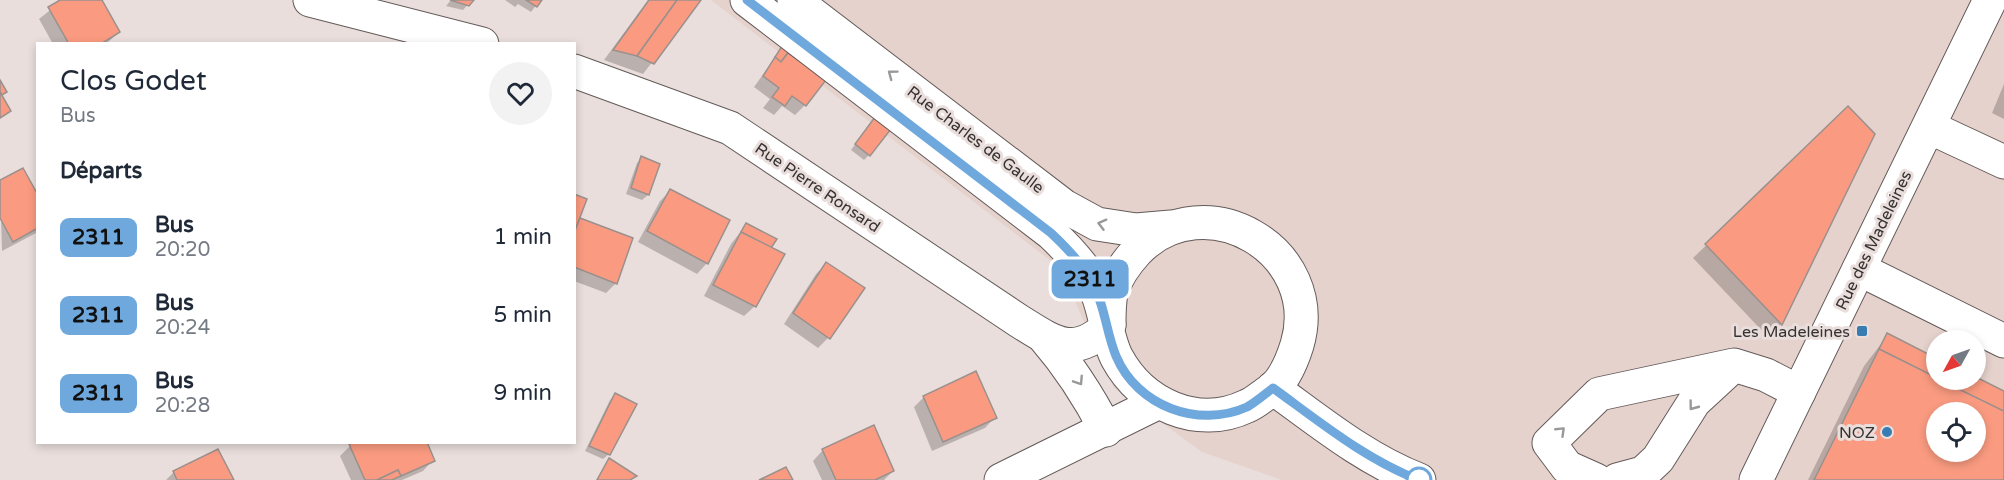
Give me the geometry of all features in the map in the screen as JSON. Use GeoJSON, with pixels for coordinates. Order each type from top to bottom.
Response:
{"type":"FeatureCollection","features":[{"type":"Feature","properties":{"kind":"street"},"geometry":{"type":"LineString","coordinates":[[310,0],[474,42]]}},
{"type":"Feature","properties":{"kind":"street","name":"Rue Charles de Gaulle"},"geometry":{"type":"LineString","coordinates":[[747,0],[1046,228],[1071,252],[1092,282],[1108,325]]}},
{"type":"Feature","properties":{"kind":"street","name":"Rue Charles de Gaulle"},"geometry":{"type":"LineString","coordinates":[[795,0],[1064,206],[1097,224],[1136,230],[1176,226]]}},
{"type":"Feature","properties":{"kind":"street","name":"Rue des Madeleines"},"geometry":{"type":"LineString","coordinates":[[1756,480],[1990,0]]}},
{"type":"Feature","properties":{"kind":"street","name":"Rue Pierre Ronsard"},"geometry":{"type":"LineString","coordinates":[[576,72],[730,128],[1044,337],[1060,345],[1079,345],[1096,338],[1108,325]]}},
{"type":"Feature","properties":{"kind":"street"},"geometry":{"type":"LineString","coordinates":[[1929,127],[2004,162]]}},
{"type":"Feature","properties":{"kind":"street"},"geometry":{"type":"LineString","coordinates":[[1208,222],[1239,228],[1267,245],[1288,269],[1300,299],[1301,331],[1292,362],[1273,388],[1248,406],[1218,415],[1186,414],[1157,403],[1132,382],[1116,356],[1108,325],[1112,293],[1125,264],[1147,241],[1176,226],[1208,222]]}},
{"type":"Feature","properties":{"kind":"street"},"geometry":{"type":"LineString","coordinates":[[1858,269],[2004,341]]}},
{"type":"Feature","properties":{"kind":"street","name":"Rue Pierre Ronsard"},"geometry":{"type":"LineString","coordinates":[[1044,337],[1074,373],[1106,430]]}},
{"type":"Feature","properties":{"kind":"street"},"geometry":{"type":"LineString","coordinates":[[1617,480],[1642,473],[1658,459],[1694,402],[1734,365]]}},
{"type":"Feature","properties":{"kind":"street"},"geometry":{"type":"LineString","coordinates":[[1596,480],[1567,467],[1549,443],[1599,394],[1734,365],[1766,375],[1799,393]]}},
{"type":"Feature","properties":{"kind":"street"},"geometry":{"type":"LineString","coordinates":[[1273,388],[1381,463],[1419,480]]}},
{"type":"Feature","properties":{"kind":"street"},"geometry":{"type":"LineString","coordinates":[[1001,480],[1157,403]]}},
{"type":"Feature","properties":{"kind":"shaded area"},"geometry":{"type":"Polygon","coordinates":[[[711,0],[2004,0],[2004,480],[1282,480],[1202,452],[1114,388],[1060,268],[711,0]]]}},
{"type":"Feature","properties":{"kind":"building"},"geometry":{"type":"Polygon","coordinates":[[[60,0],[102,0],[120,32],[104,42],[68,42],[48,7],[60,0]]]}},
{"type":"Feature","properties":{"kind":"building"},"geometry":{"type":"Polygon","coordinates":[[[450,0],[474,0],[469,6],[450,0]]]}},
{"type":"Feature","properties":{"kind":"building"},"geometry":{"type":"Polygon","coordinates":[[[526,0],[542,0],[537,7],[526,0]]]}},
{"type":"Feature","properties":{"kind":"building"},"geometry":{"type":"Polygon","coordinates":[[[649,0],[677,0],[637,56],[613,50],[649,0]]]}},
{"type":"Feature","properties":{"kind":"building"},"geometry":{"type":"Polygon","coordinates":[[[677,0],[701,0],[654,64],[637,56],[677,0]]]}},
{"type":"Feature","properties":{"kind":"building"},"geometry":{"type":"Polygon","coordinates":[[[782,46],[789,51],[781,62],[775,57],[782,46]]]}},
{"type":"Feature","properties":{"kind":"building"},"geometry":{"type":"Polygon","coordinates":[[[788,53],[826,80],[806,106],[792,96],[785,106],[772,97],[779,88],[763,76],[775,57],[781,62],[788,53]]]}},
{"type":"Feature","properties":{"kind":"building"},"geometry":{"type":"Polygon","coordinates":[[[0,80],[7,92],[2,95],[0,92],[0,80]]]}},
{"type":"Feature","properties":{"kind":"building"},"geometry":{"type":"Polygon","coordinates":[[[0,92],[11,111],[0,118],[0,92]]]}},
{"type":"Feature","properties":{"kind":"building"},"geometry":{"type":"Polygon","coordinates":[[[1848,106],[1875,134],[1782,325],[1705,244],[1848,106]]]}},
{"type":"Feature","properties":{"kind":"building"},"geometry":{"type":"Polygon","coordinates":[[[875,117],[891,129],[870,156],[855,144],[875,117]]]}},
{"type":"Feature","properties":{"kind":"building"},"geometry":{"type":"Polygon","coordinates":[[[641,156],[660,164],[649,195],[631,188],[641,156]]]}},
{"type":"Feature","properties":{"kind":"building"},"geometry":{"type":"Polygon","coordinates":[[[23,168],[36,191],[36,229],[13,242],[0,218],[0,180],[23,168]]]}},
{"type":"Feature","properties":{"kind":"building"},"geometry":{"type":"Polygon","coordinates":[[[670,189],[730,220],[708,264],[647,231],[670,189]]]}},
{"type":"Feature","properties":{"kind":"building"},"geometry":{"type":"Polygon","coordinates":[[[576,195],[587,199],[576,228],[576,195]]]}},
{"type":"Feature","properties":{"kind":"building"},"geometry":{"type":"Polygon","coordinates":[[[580,218],[633,238],[617,284],[576,268],[576,228],[580,218]]]}},
{"type":"Feature","properties":{"kind":"building"},"geometry":{"type":"Polygon","coordinates":[[[746,223],[777,239],[771,248],[741,232],[746,223]]]}},
{"type":"Feature","properties":{"kind":"building"},"geometry":{"type":"Polygon","coordinates":[[[741,232],[785,254],[756,307],[713,285],[741,232]]]}},
{"type":"Feature","properties":{"kind":"building"},"geometry":{"type":"Polygon","coordinates":[[[826,262],[865,288],[830,339],[793,313],[826,262]]]}},
{"type":"Feature","properties":{"kind":"building"},"geometry":{"type":"Polygon","coordinates":[[[1887,333],[1926,353],[1926,373],[1879,349],[1887,333]]]}},
{"type":"Feature","properties":{"kind":"building","name":"NOZ"},"geometry":{"type":"Polygon","coordinates":[[[1879,349],[1926,372],[1926,390],[1962,390],[1986,402],[1926,402],[1926,462],[1986,462],[1986,402],[2004,411],[2004,480],[1814,480],[1879,349]]]}},
{"type":"Feature","properties":{"kind":"building"},"geometry":{"type":"Polygon","coordinates":[[[976,371],[997,418],[943,442],[923,396],[976,371]]]}},
{"type":"Feature","properties":{"kind":"building"},"geometry":{"type":"Polygon","coordinates":[[[1986,382],[2004,391],[2004,411],[1961,390],[1986,390],[1986,382]]]}},
{"type":"Feature","properties":{"kind":"building"},"geometry":{"type":"Polygon","coordinates":[[[615,393],[637,404],[610,455],[589,446],[615,393]]]}},
{"type":"Feature","properties":{"kind":"building"},"geometry":{"type":"Polygon","coordinates":[[[874,425],[894,471],[875,480],[836,480],[822,449],[874,425]]]}},
{"type":"Feature","properties":{"kind":"building"},"geometry":{"type":"Polygon","coordinates":[[[349,444],[428,444],[435,461],[401,476],[398,470],[377,480],[365,480],[349,444]]]}},
{"type":"Feature","properties":{"kind":"building"},"geometry":{"type":"Polygon","coordinates":[[[218,449],[234,480],[177,480],[173,471],[218,449]]]}},
{"type":"Feature","properties":{"kind":"building"},"geometry":{"type":"Polygon","coordinates":[[[609,458],[637,476],[630,480],[597,480],[609,458]]]}},
{"type":"Feature","properties":{"kind":"building"},"geometry":{"type":"Polygon","coordinates":[[[786,467],[793,480],[759,480],[786,467]]]}},
{"type":"Feature","properties":{"kind":"building"},"geometry":{"type":"Polygon","coordinates":[[[398,470],[401,476],[392,480],[377,480],[398,470]]]}},
{"type":"Feature","properties":{"kind":"bus line","name":"2311"},"geometry":{"type":"LineString","coordinates":[[747,0],[1010,200],[1046,228],[1071,252],[1092,282],[1108,325],[1116,356],[1132,382],[1157,403],[1186,414],[1218,415],[1248,406],[1273,388],[1337,435],[1390,469],[1419,480]]}},
{"type":"Feature","properties":{"kind":"place","name":"Les Madeleines"},"geometry":{"type":"Point","coordinates":[1862,331]}},
{"type":"Feature","properties":{"kind":"place","name":"NOZ"},"geometry":{"type":"Point","coordinates":[1887,432]}}]}
